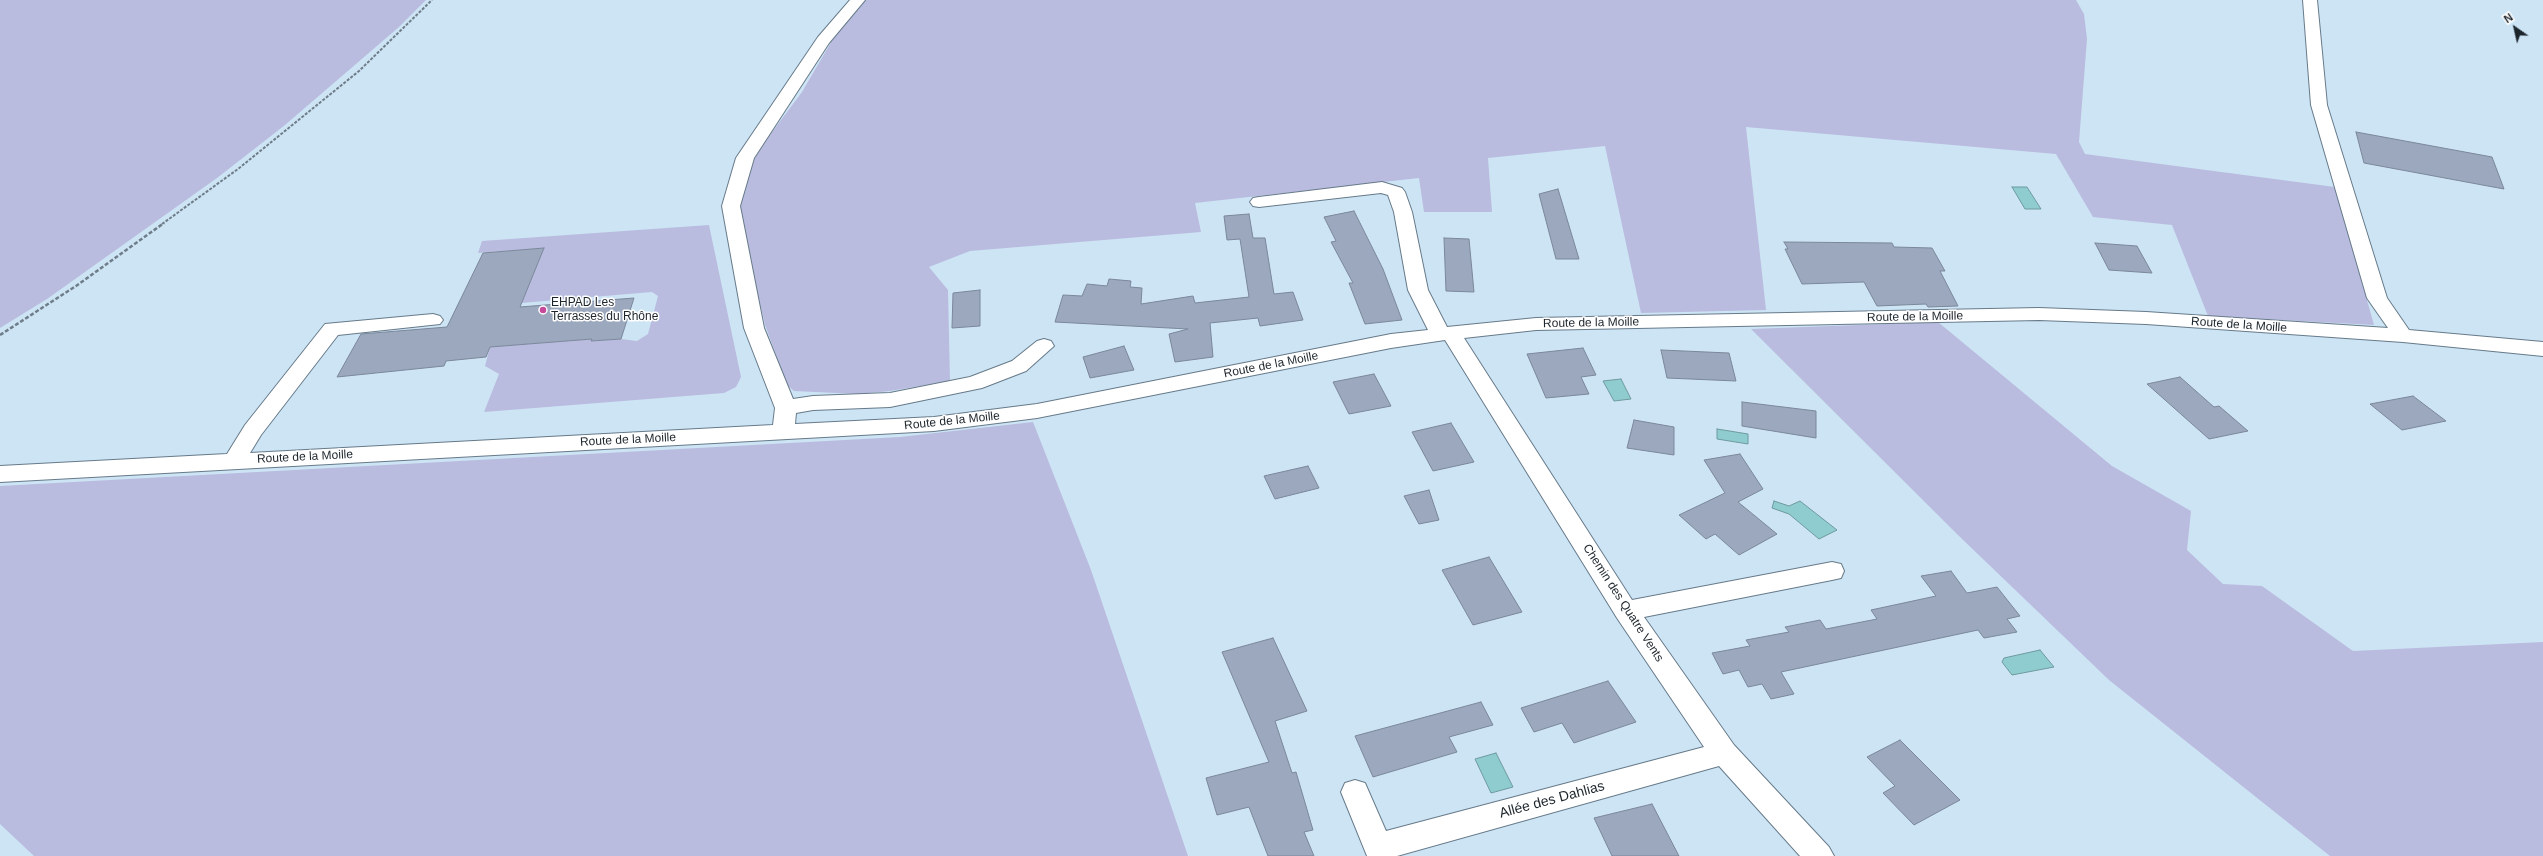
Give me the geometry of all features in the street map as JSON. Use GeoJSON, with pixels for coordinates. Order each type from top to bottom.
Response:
{"type":"FeatureCollection","features":[{"type":"Feature","properties":{"kind":"street"},"geometry":{"type":"LineString","coordinates":[[783,432],[786,408],[754,328],[731,206],[745,158],[823,40],[858,0]]}},
{"type":"Feature","properties":{"kind":"street"},"geometry":{"type":"LineString","coordinates":[[2310,0],[2319,105],[2377,298],[2403,336]]}},
{"type":"Feature","properties":{"kind":"street","name":"Chemin des Quatre Vents"},"geometry":{"type":"LineString","coordinates":[[1260,202],[1382,187],[1396,192],[1403,212],[1418,290],[1445,333],[1626,610],[1724,753],[1819,856]]}},
{"type":"Feature","properties":{"kind":"street","name":"Route de la Moille"},"geometry":{"type":"LineString","coordinates":[[0,474],[934,424],[1037,411],[1391,341],[1445,333],[1536,324],[2039,314],[2146,318],[2403,336],[2543,349]]}},
{"type":"Feature","properties":{"kind":"street"},"geometry":{"type":"LineString","coordinates":[[234,461],[253,430],[332,329],[433,320]]}},
{"type":"Feature","properties":{"kind":"street"},"geometry":{"type":"LineString","coordinates":[[786,408],[813,403],[890,400],[974,383],[1019,366],[1044,346]]}},
{"type":"Feature","properties":{"kind":"street"},"geometry":{"type":"LineString","coordinates":[[1626,610],[1832,571]]}},
{"type":"Feature","properties":{"kind":"street","name":"Allée des Dahlias"},"geometry":{"type":"LineString","coordinates":[[1355,792],[1381,851],[1724,753]]}},
{"type":"Feature","properties":{"kind":"path"},"geometry":{"type":"LineString","coordinates":[[0,335],[82,282],[238,169],[359,70],[432,0]]}},
{"type":"Feature","properties":{"kind":"shaded area"},"geometry":{"type":"Polygon","coordinates":[[[0,0],[426,0],[399,27],[285,125],[217,178],[47,299],[0,328],[0,0]]]}},
{"type":"Feature","properties":{"kind":"shaded area"},"geometry":{"type":"Polygon","coordinates":[[[866,0],[2076,0],[2084,14],[2087,39],[2079,142],[2085,154],[2335,187],[2374,325],[2208,316],[2172,225],[2093,217],[2056,154],[1746,127],[1766,310],[1641,313],[1605,146],[1488,158],[1492,212],[1424,212],[1419,178],[1195,203],[1201,232],[970,251],[929,267],[948,290],[950,381],[890,391],[858,394],[794,391],[787,385],[765,325],[739,210],[740,185],[751,160],[802,92],[834,37],[866,0]]]}},
{"type":"Feature","properties":{"kind":"shaded area"},"geometry":{"type":"Polygon","coordinates":[[[2012,187],[2027,187],[2041,209],[2025,209],[2012,187]]]}},
{"type":"Feature","properties":{"kind":"shaded area"},"geometry":{"type":"Polygon","coordinates":[[[709,225],[741,377],[736,387],[724,393],[484,412],[499,374],[485,366],[490,347],[592,339],[591,341],[621,339],[637,341],[648,334],[658,296],[652,292],[521,303],[544,248],[478,253],[482,241],[709,225]]]}},
{"type":"Feature","properties":{"kind":"shaded area"},"geometry":{"type":"Polygon","coordinates":[[[1938,322],[2112,466],[2191,511],[2187,550],[2223,584],[2262,586],[2353,651],[2543,642],[2543,856],[2330,856],[2109,680],[1959,536],[1751,329],[1938,322]]]}},
{"type":"Feature","properties":{"kind":"shaded area"},"geometry":{"type":"Polygon","coordinates":[[[1621,379],[1631,399],[1614,401],[1603,381],[1621,379]]]}},
{"type":"Feature","properties":{"kind":"shaded area"},"geometry":{"type":"Polygon","coordinates":[[[1033,422],[1091,570],[1188,856],[34,856],[0,824],[0,486],[900,437],[1033,422]]]}},
{"type":"Feature","properties":{"kind":"shaded area"},"geometry":{"type":"Polygon","coordinates":[[[1717,429],[1748,434],[1748,444],[1717,439],[1717,429]]]}},
{"type":"Feature","properties":{"kind":"shaded area"},"geometry":{"type":"Polygon","coordinates":[[[1774,501],[1789,506],[1800,501],[1837,530],[1819,539],[1789,514],[1772,508],[1774,501]]]}},
{"type":"Feature","properties":{"kind":"shaded area"},"geometry":{"type":"Polygon","coordinates":[[[2040,650],[2054,667],[2012,675],[2002,662],[2004,658],[2040,650]]]}},
{"type":"Feature","properties":{"kind":"shaded area"},"geometry":{"type":"Polygon","coordinates":[[[1496,753],[1513,787],[1491,793],[1475,759],[1496,753]]]}},
{"type":"Feature","properties":{"kind":"building"},"geometry":{"type":"Polygon","coordinates":[[[2356,132],[2492,157],[2504,189],[2364,163],[2356,132]]]}},
{"type":"Feature","properties":{"kind":"building"},"geometry":{"type":"Polygon","coordinates":[[[1558,189],[1579,259],[1556,259],[1539,194],[1558,189]]]}},
{"type":"Feature","properties":{"kind":"building"},"geometry":{"type":"Polygon","coordinates":[[[1354,211],[1383,269],[1402,320],[1365,324],[1349,283],[1353,283],[1331,242],[1336,241],[1324,217],[1354,211]]]}},
{"type":"Feature","properties":{"kind":"building"},"geometry":{"type":"Polygon","coordinates":[[[1249,214],[1253,238],[1265,238],[1274,294],[1293,292],[1303,320],[1260,326],[1258,318],[1210,323],[1213,357],[1175,362],[1169,334],[1188,329],[1055,322],[1063,295],[1082,296],[1087,284],[1107,286],[1109,279],[1131,281],[1130,287],[1142,288],[1141,304],[1193,296],[1195,303],[1249,297],[1240,239],[1227,240],[1224,216],[1249,214]]]}},
{"type":"Feature","properties":{"kind":"building"},"geometry":{"type":"Polygon","coordinates":[[[1444,238],[1469,239],[1474,292],[1446,291],[1444,238]]]}},
{"type":"Feature","properties":{"kind":"building"},"geometry":{"type":"Polygon","coordinates":[[[1784,242],[1892,243],[1894,247],[1932,248],[1945,271],[1940,271],[1958,306],[1928,307],[1926,304],[1877,306],[1864,282],[1802,284],[1785,249],[1788,249],[1784,242]]]}},
{"type":"Feature","properties":{"kind":"building"},"geometry":{"type":"Polygon","coordinates":[[[2095,243],[2137,246],[2152,273],[2109,270],[2095,243]]]}},
{"type":"Feature","properties":{"kind":"building","name":"EHPAD Les Terrasses du Rhône"},"geometry":{"type":"Polygon","coordinates":[[[544,248],[520,307],[634,298],[621,339],[591,341],[592,339],[490,347],[486,357],[446,361],[444,366],[337,377],[361,334],[447,327],[483,253],[544,248]]]}},
{"type":"Feature","properties":{"kind":"building"},"geometry":{"type":"Polygon","coordinates":[[[980,290],[980,326],[952,328],[953,293],[980,290]]]}},
{"type":"Feature","properties":{"kind":"building"},"geometry":{"type":"Polygon","coordinates":[[[1124,346],[1134,370],[1090,378],[1083,357],[1124,346]]]}},
{"type":"Feature","properties":{"kind":"building"},"geometry":{"type":"Polygon","coordinates":[[[1583,348],[1596,375],[1581,377],[1589,394],[1546,398],[1527,354],[1583,348]]]}},
{"type":"Feature","properties":{"kind":"building"},"geometry":{"type":"Polygon","coordinates":[[[1661,350],[1729,353],[1736,381],[1667,378],[1661,350]]]}},
{"type":"Feature","properties":{"kind":"building"},"geometry":{"type":"Polygon","coordinates":[[[1374,374],[1391,406],[1349,414],[1333,382],[1374,374]]]}},
{"type":"Feature","properties":{"kind":"building"},"geometry":{"type":"Polygon","coordinates":[[[2180,377],[2214,407],[2219,406],[2248,431],[2209,439],[2147,384],[2180,377]]]}},
{"type":"Feature","properties":{"kind":"building"},"geometry":{"type":"Polygon","coordinates":[[[2413,396],[2446,421],[2402,430],[2370,404],[2413,396]]]}},
{"type":"Feature","properties":{"kind":"building"},"geometry":{"type":"Polygon","coordinates":[[[1742,402],[1816,411],[1816,438],[1742,426],[1742,402]]]}},
{"type":"Feature","properties":{"kind":"building"},"geometry":{"type":"Polygon","coordinates":[[[1634,420],[1674,427],[1674,455],[1627,448],[1634,420]]]}},
{"type":"Feature","properties":{"kind":"building"},"geometry":{"type":"Polygon","coordinates":[[[1451,423],[1474,462],[1433,471],[1412,432],[1451,423]]]}},
{"type":"Feature","properties":{"kind":"building"},"geometry":{"type":"Polygon","coordinates":[[[1740,454],[1763,489],[1738,502],[1777,534],[1739,555],[1715,534],[1706,539],[1679,515],[1725,493],[1704,460],[1740,454]]]}},
{"type":"Feature","properties":{"kind":"building"},"geometry":{"type":"Polygon","coordinates":[[[1308,466],[1319,488],[1275,499],[1264,476],[1308,466]]]}},
{"type":"Feature","properties":{"kind":"building"},"geometry":{"type":"Polygon","coordinates":[[[1429,490],[1439,520],[1419,524],[1404,496],[1429,490]]]}},
{"type":"Feature","properties":{"kind":"building"},"geometry":{"type":"Polygon","coordinates":[[[1489,557],[1522,612],[1473,625],[1442,570],[1489,557]]]}},
{"type":"Feature","properties":{"kind":"building"},"geometry":{"type":"Polygon","coordinates":[[[1951,571],[1967,593],[1997,587],[2020,616],[2007,619],[2017,632],[1984,638],[1978,630],[1781,672],[1794,694],[1771,699],[1762,684],[1748,687],[1739,670],[1723,674],[1712,653],[1750,646],[1746,640],[1789,632],[1785,627],[1820,620],[1826,629],[1877,619],[1871,610],[1936,596],[1921,576],[1951,571]]]}},
{"type":"Feature","properties":{"kind":"building"},"geometry":{"type":"Polygon","coordinates":[[[1273,638],[1307,711],[1275,721],[1292,773],[1296,772],[1313,830],[1304,832],[1314,856],[1268,856],[1249,807],[1217,815],[1206,778],[1269,762],[1222,652],[1273,638]]]}},
{"type":"Feature","properties":{"kind":"building"},"geometry":{"type":"Polygon","coordinates":[[[1608,681],[1636,722],[1574,743],[1562,723],[1534,732],[1521,708],[1608,681]]]}},
{"type":"Feature","properties":{"kind":"building"},"geometry":{"type":"Polygon","coordinates":[[[1481,702],[1493,725],[1449,737],[1457,752],[1373,777],[1355,736],[1481,702]]]}},
{"type":"Feature","properties":{"kind":"building"},"geometry":{"type":"Polygon","coordinates":[[[1900,740],[1960,800],[1914,825],[1883,793],[1895,786],[1867,757],[1900,740]]]}},
{"type":"Feature","properties":{"kind":"building"},"geometry":{"type":"Polygon","coordinates":[[[1652,804],[1679,856],[1612,856],[1594,818],[1652,804]]]}},
{"type":"Feature","properties":{"kind":"place","name":"EHPAD Les Terrasses du Rhône"},"geometry":{"type":"Point","coordinates":[543,310]}}]}
